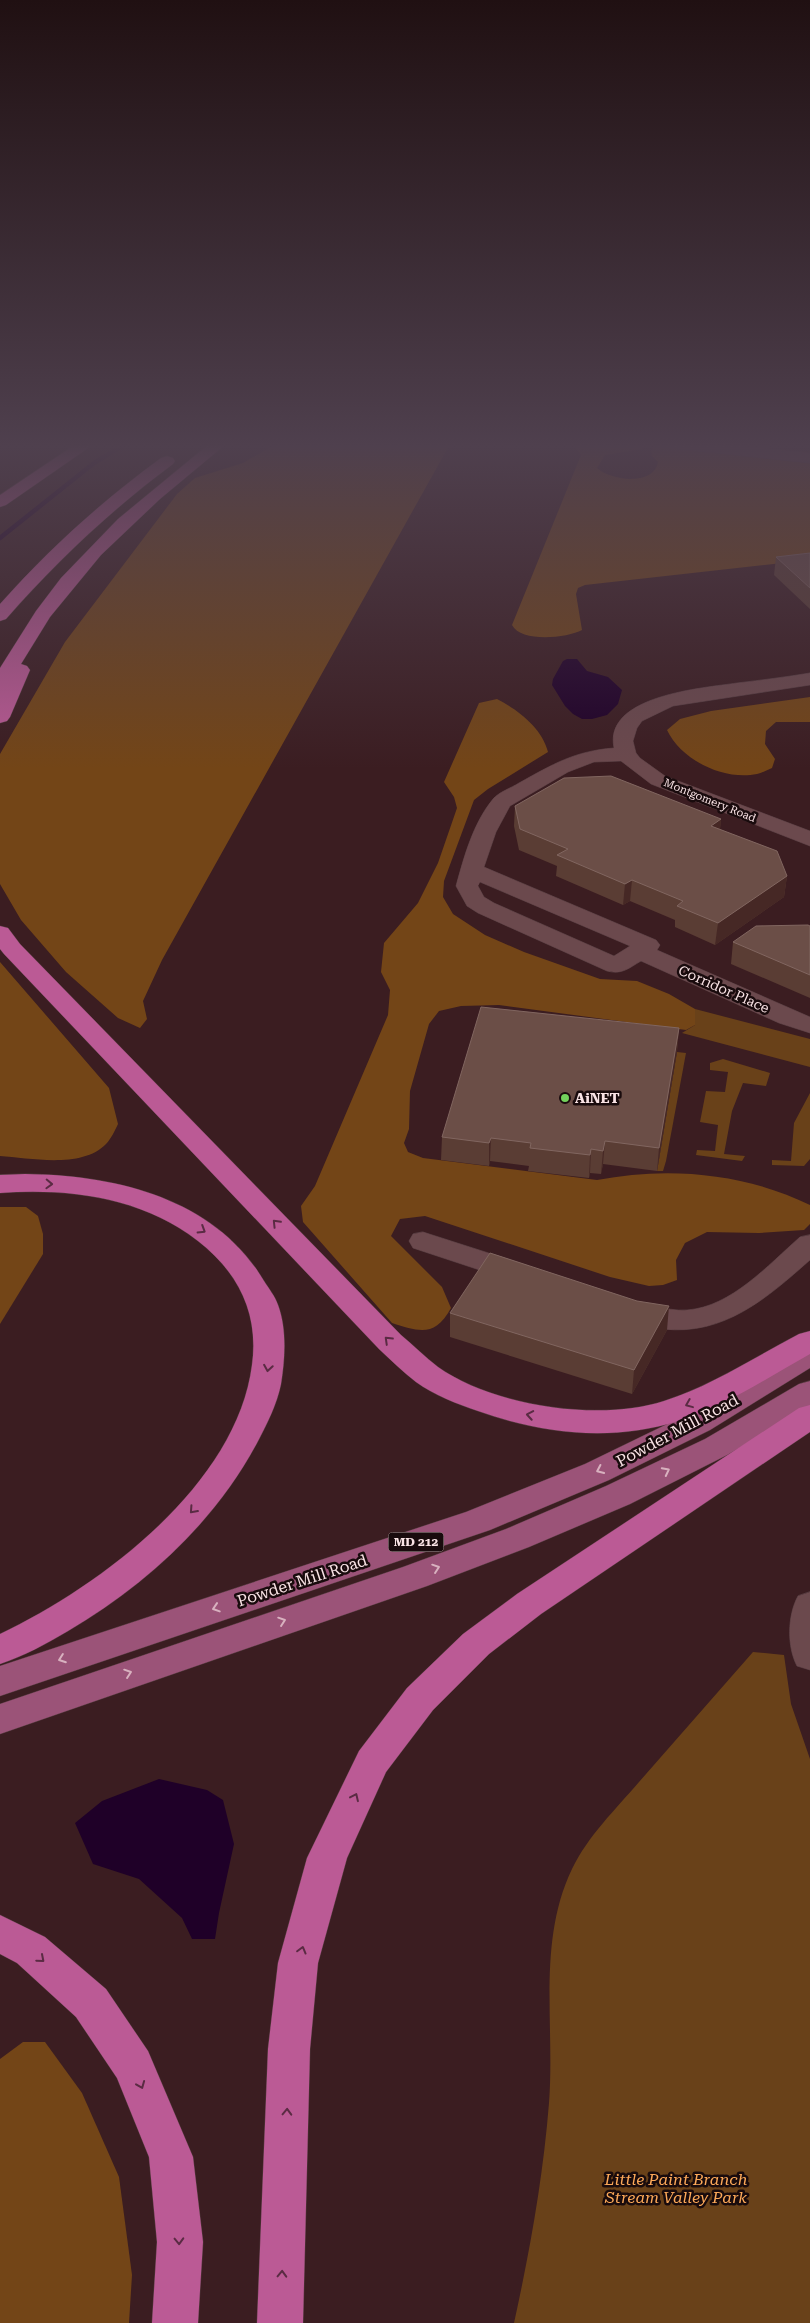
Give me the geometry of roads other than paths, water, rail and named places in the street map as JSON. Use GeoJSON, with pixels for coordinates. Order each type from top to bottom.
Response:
{"type":"FeatureCollection","features":[{"type":"Feature","properties":{"kind":"highway"},"geometry":{"type":"LineString","coordinates":[[0,615],[57,552]]}},
{"type":"Feature","properties":{"kind":"highway"},"geometry":{"type":"LineString","coordinates":[[0,685],[38,618],[94,552]]}},
{"type":"Feature","properties":{"kind":"highway"},"geometry":{"type":"LineString","coordinates":[[0,717],[23,663],[46,619],[75,574]]}},
{"type":"Feature","properties":{"kind":"highway"},"geometry":{"type":"LineString","coordinates":[[0,934],[390,1342],[428,1375],[469,1396],[512,1412],[571,1422],[620,1421],[669,1412],[714,1393],[810,1342]]}},
{"type":"Feature","properties":{"kind":"highway"},"geometry":{"type":"LineString","coordinates":[[0,1184],[74,1184],[124,1195],[174,1212],[215,1238],[244,1270],[264,1307],[271,1349],[263,1395],[240,1449],[195,1508],[152,1552],[120,1579],[87,1602],[0,1650]]}},
{"type":"Feature","properties":{"kind":"highway"},"geometry":{"type":"LineString","coordinates":[[280,2323],[289,2049],[298,1963],[327,1858],[372,1762],[420,1699],[476,1644],[530,1604],[810,1416]]}},
{"type":"Feature","properties":{"kind":"highway"},"geometry":{"type":"LineString","coordinates":[[0,1933],[31,1950],[92,2003],[133,2065],[171,2157],[180,2242],[175,2323]]}},
{"type":"Feature","properties":{"kind":"main road","name":"Powder Mill Road"},"geometry":{"type":"LineString","coordinates":[[0,1681],[478,1521],[597,1472],[699,1422],[780,1374],[810,1353]]}},
{"type":"Feature","properties":{"kind":"main road","name":"MD 212"},"geometry":{"type":"LineString","coordinates":[[0,1719],[90,1686],[498,1547],[622,1494],[722,1443],[810,1392]]}},
{"type":"Feature","properties":{"kind":"street"},"geometry":{"type":"LineString","coordinates":[[472,870],[648,944],[616,966],[475,902],[467,886],[472,870],[489,826],[502,802],[561,768],[591,756],[626,754],[624,740],[626,728],[636,718],[667,701],[689,696],[810,679]]}},
{"type":"Feature","properties":{"kind":"street","name":"Montgomery Road"},"geometry":{"type":"LineString","coordinates":[[626,754],[643,771],[666,784],[810,840]]}},
{"type":"Feature","properties":{"kind":"street","name":"Corridor Place"},"geometry":{"type":"LineString","coordinates":[[639,951],[788,1018],[810,1025]]}},
{"type":"Feature","properties":{"kind":"street"},"geometry":{"type":"LineString","coordinates":[[423,1241],[544,1282]]}},
{"type":"Feature","properties":{"kind":"street"},"geometry":{"type":"LineString","coordinates":[[609,1304],[646,1316],[688,1321],[713,1316],[736,1304],[810,1244]]}},
{"type":"Feature","properties":{"kind":"place","name":"AiNET"},"geometry":{"type":"Point","coordinates":[565,1098]}},
{"type":"Feature","properties":{"kind":"park label","name":"Little Paint Branch Stream Valley Park"},"geometry":{"type":"Point","coordinates":[676,2188]}}]}
